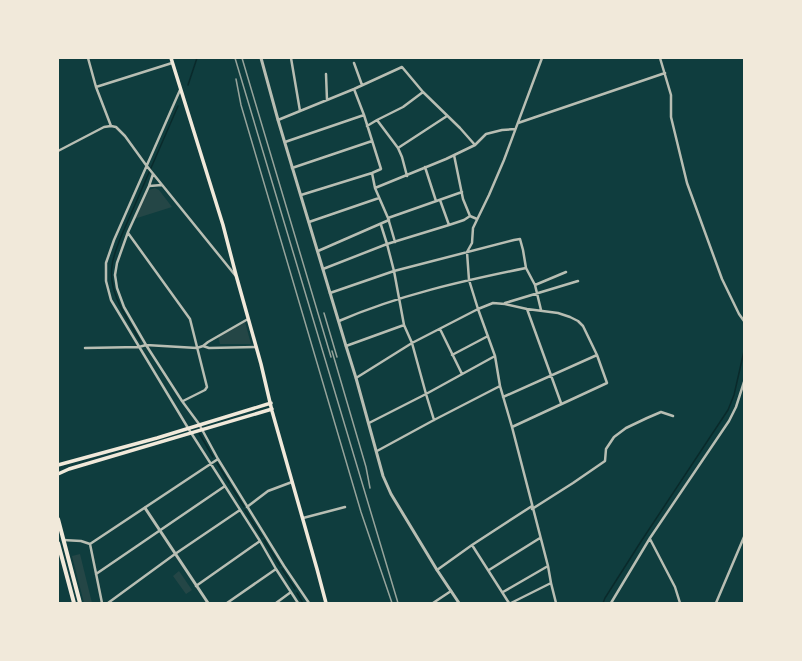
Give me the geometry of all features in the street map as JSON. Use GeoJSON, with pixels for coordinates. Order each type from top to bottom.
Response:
{"type":"FeatureCollection","features":[{"type":"Feature","properties":{"kind":"main road"},"geometry":{"type":"LineString","coordinates":[[171,58],[223,225],[326,603]]}},
{"type":"Feature","properties":{"kind":"main road"},"geometry":{"type":"LineString","coordinates":[[58,465],[157,438],[271,403]]}},
{"type":"Feature","properties":{"kind":"main road"},"geometry":{"type":"LineString","coordinates":[[58,474],[68,469],[272,409]]}},
{"type":"Feature","properties":{"kind":"main road"},"geometry":{"type":"LineString","coordinates":[[58,519],[80,603]]}},
{"type":"Feature","properties":{"kind":"main road"},"geometry":{"type":"LineString","coordinates":[[58,543],[74,603]]}},
{"type":"Feature","properties":{"kind":"street"},"geometry":{"type":"LineString","coordinates":[[88,58],[96,87],[111,126]]}},
{"type":"Feature","properties":{"kind":"street"},"geometry":{"type":"LineString","coordinates":[[261,58],[300,195],[356,378],[383,476],[391,494],[459,603]]}},
{"type":"Feature","properties":{"kind":"street"},"geometry":{"type":"LineString","coordinates":[[290,58],[300,111]]}},
{"type":"Feature","properties":{"kind":"street"},"geometry":{"type":"LineString","coordinates":[[542,58],[489,195],[477,219],[472,243],[467,252],[470,280],[478,309],[495,356],[500,386],[548,566],[556,603]]}},
{"type":"Feature","properties":{"kind":"street"},"geometry":{"type":"LineString","coordinates":[[660,58],[671,95],[671,117],[687,183],[722,279],[744,321]]}},
{"type":"Feature","properties":{"kind":"street"},"geometry":{"type":"LineString","coordinates":[[96,87],[172,63]]}},
{"type":"Feature","properties":{"kind":"street"},"geometry":{"type":"LineString","coordinates":[[354,63],[362,85]]}},
{"type":"Feature","properties":{"kind":"street"},"geometry":{"type":"LineString","coordinates":[[278,120],[354,89],[402,66],[423,92],[475,145]]}},
{"type":"Feature","properties":{"kind":"street"},"geometry":{"type":"LineString","coordinates":[[518,123],[665,73]]}},
{"type":"Feature","properties":{"kind":"street"},"geometry":{"type":"LineString","coordinates":[[326,74],[327,100]]}},
{"type":"Feature","properties":{"kind":"street"},"geometry":{"type":"LineString","coordinates":[[300,195],[381,169],[354,89]]}},
{"type":"Feature","properties":{"kind":"street"},"geometry":{"type":"LineString","coordinates":[[180,90],[114,240],[106,263],[106,281],[111,300],[139,347],[191,433],[298,603]]}},
{"type":"Feature","properties":{"kind":"street"},"geometry":{"type":"LineString","coordinates":[[367,126],[403,107],[423,92]]}},
{"type":"Feature","properties":{"kind":"street"},"geometry":{"type":"LineString","coordinates":[[285,142],[364,116]]}},
{"type":"Feature","properties":{"kind":"street"},"geometry":{"type":"LineString","coordinates":[[398,148],[447,116]]}},
{"type":"Feature","properties":{"kind":"street"},"geometry":{"type":"LineString","coordinates":[[377,120],[398,148],[407,176]]}},
{"type":"Feature","properties":{"kind":"street"},"geometry":{"type":"LineString","coordinates":[[58,151],[104,127],[116,127],[125,136],[153,174],[236,275]]}},
{"type":"Feature","properties":{"kind":"street"},"geometry":{"type":"LineString","coordinates":[[375,188],[407,176],[475,145],[486,134],[502,130],[515,129]]}},
{"type":"Feature","properties":{"kind":"street"},"geometry":{"type":"LineString","coordinates":[[292,168],[372,141]]}},
{"type":"Feature","properties":{"kind":"street"},"geometry":{"type":"LineString","coordinates":[[454,155],[462,192],[470,216],[477,219]]}},
{"type":"Feature","properties":{"kind":"street"},"geometry":{"type":"LineString","coordinates":[[425,167],[436,201]]}},
{"type":"Feature","properties":{"kind":"street"},"geometry":{"type":"LineString","coordinates":[[372,173],[375,188],[389,219],[395,242]]}},
{"type":"Feature","properties":{"kind":"street"},"geometry":{"type":"LineString","coordinates":[[153,174],[116,263],[115,275],[124,308],[182,401],[199,424],[247,507],[309,603]]}},
{"type":"Feature","properties":{"kind":"street"},"geometry":{"type":"LineString","coordinates":[[149,186],[162,185]]}},
{"type":"Feature","properties":{"kind":"street"},"geometry":{"type":"LineString","coordinates":[[318,251],[389,219],[462,192]]}},
{"type":"Feature","properties":{"kind":"street"},"geometry":{"type":"LineString","coordinates":[[309,222],[379,198]]}},
{"type":"Feature","properties":{"kind":"street"},"geometry":{"type":"LineString","coordinates":[[440,200],[449,225]]}},
{"type":"Feature","properties":{"kind":"street"},"geometry":{"type":"LineString","coordinates":[[323,269],[387,244],[464,220],[470,216]]}},
{"type":"Feature","properties":{"kind":"street"},"geometry":{"type":"LineString","coordinates":[[380,224],[394,271],[404,325],[412,343],[434,420]]}},
{"type":"Feature","properties":{"kind":"street"},"geometry":{"type":"LineString","coordinates":[[128,232],[190,319],[207,387],[205,390],[182,401]]}},
{"type":"Feature","properties":{"kind":"street"},"geometry":{"type":"LineString","coordinates":[[330,293],[394,271],[520,239],[524,250],[526,268],[535,285],[541,310]]}},
{"type":"Feature","properties":{"kind":"street"},"geometry":{"type":"LineString","coordinates":[[339,321],[400,298],[470,280],[526,268]]}},
{"type":"Feature","properties":{"kind":"street"},"geometry":{"type":"LineString","coordinates":[[535,285],[566,272]]}},
{"type":"Feature","properties":{"kind":"street"},"geometry":{"type":"LineString","coordinates":[[505,304],[578,281]]}},
{"type":"Feature","properties":{"kind":"street"},"geometry":{"type":"LineString","coordinates":[[356,378],[412,343],[478,309],[493,303],[541,310],[564,315],[578,321],[584,326],[597,355],[607,383],[512,427]]}},
{"type":"Feature","properties":{"kind":"street"},"geometry":{"type":"LineString","coordinates":[[527,309],[561,403]]}},
{"type":"Feature","properties":{"kind":"street"},"geometry":{"type":"LineString","coordinates":[[85,348],[139,347],[146,345],[197,348],[203,346],[248,319]]}},
{"type":"Feature","properties":{"kind":"street"},"geometry":{"type":"LineString","coordinates":[[346,346],[404,325]]}},
{"type":"Feature","properties":{"kind":"street"},"geometry":{"type":"LineString","coordinates":[[440,329],[462,374]]}},
{"type":"Feature","properties":{"kind":"street"},"geometry":{"type":"LineString","coordinates":[[452,355],[488,336]]}},
{"type":"Feature","properties":{"kind":"street"},"geometry":{"type":"LineString","coordinates":[[203,346],[209,348],[256,346]]}},
{"type":"Feature","properties":{"kind":"street"},"geometry":{"type":"LineString","coordinates":[[503,397],[597,355]]}},
{"type":"Feature","properties":{"kind":"street"},"geometry":{"type":"LineString","coordinates":[[369,423],[495,356]]}},
{"type":"Feature","properties":{"kind":"street"},"geometry":{"type":"LineString","coordinates":[[611,603],[650,538],[729,421],[736,407],[744,382]]}},
{"type":"Feature","properties":{"kind":"street"},"geometry":{"type":"LineString","coordinates":[[377,451],[500,386]]}},
{"type":"Feature","properties":{"kind":"street"},"geometry":{"type":"LineString","coordinates":[[437,570],[472,545],[606,461],[606,449],[614,437],[626,428],[661,412],[673,416]]}},
{"type":"Feature","properties":{"kind":"street"},"geometry":{"type":"LineString","coordinates":[[64,540],[80,541],[90,544],[218,459]]}},
{"type":"Feature","properties":{"kind":"street"},"geometry":{"type":"LineString","coordinates":[[247,507],[268,491],[292,482]]}},
{"type":"Feature","properties":{"kind":"street"},"geometry":{"type":"LineString","coordinates":[[96,574],[225,486]]}},
{"type":"Feature","properties":{"kind":"street"},"geometry":{"type":"LineString","coordinates":[[303,518],[345,507]]}},
{"type":"Feature","properties":{"kind":"street"},"geometry":{"type":"LineString","coordinates":[[145,508],[208,603]]}},
{"type":"Feature","properties":{"kind":"street"},"geometry":{"type":"LineString","coordinates":[[108,603],[175,554],[240,510]]}},
{"type":"Feature","properties":{"kind":"street"},"geometry":{"type":"LineString","coordinates":[[716,603],[744,537]]}},
{"type":"Feature","properties":{"kind":"street"},"geometry":{"type":"LineString","coordinates":[[489,570],[540,538]]}},
{"type":"Feature","properties":{"kind":"street"},"geometry":{"type":"LineString","coordinates":[[650,538],[674,587],[680,603]]}},
{"type":"Feature","properties":{"kind":"street"},"geometry":{"type":"LineString","coordinates":[[196,586],[260,541]]}},
{"type":"Feature","properties":{"kind":"street"},"geometry":{"type":"LineString","coordinates":[[90,544],[102,603]]}},
{"type":"Feature","properties":{"kind":"street"},"geometry":{"type":"LineString","coordinates":[[472,545],[510,603],[551,583]]}},
{"type":"Feature","properties":{"kind":"street"},"geometry":{"type":"LineString","coordinates":[[503,592],[548,566]]}},
{"type":"Feature","properties":{"kind":"street"},"geometry":{"type":"LineString","coordinates":[[227,603],[276,569]]}},
{"type":"Feature","properties":{"kind":"street"},"geometry":{"type":"LineString","coordinates":[[433,603],[451,590]]}},
{"type":"Feature","properties":{"kind":"street"},"geometry":{"type":"LineString","coordinates":[[276,603],[291,592]]}},
{"type":"Feature","properties":{"kind":"shaded area"},"geometry":{"type":"Polygon","coordinates":[[[155,188],[159,190],[172,207],[134,219],[149,190],[155,188]]]}},
{"type":"Feature","properties":{"kind":"shaded area"},"geometry":{"type":"Polygon","coordinates":[[[245,322],[251,344],[220,344],[218,336],[245,322]]]}},
{"type":"Feature","properties":{"kind":"shaded area"},"geometry":{"type":"Polygon","coordinates":[[[80,554],[92,603],[84,603],[72,556],[80,554]]]}},
{"type":"Feature","properties":{"kind":"shaded area"},"geometry":{"type":"Polygon","coordinates":[[[179,571],[192,590],[186,594],[173,576],[179,571]]]}},
{"type":"Feature","properties":{"kind":"waterway"},"geometry":{"type":"LineString","coordinates":[[188,85],[197,58]]}},
{"type":"Feature","properties":{"kind":"waterway"},"geometry":{"type":"LineString","coordinates":[[140,341],[124,314],[116,296],[112,276],[114,255],[178,106]]}},
{"type":"Feature","properties":{"kind":"waterway"},"geometry":{"type":"LineString","coordinates":[[603,603],[640,543],[728,410],[734,395],[744,351]]}},
{"type":"Feature","properties":{"kind":"waterway"},"geometry":{"type":"LineString","coordinates":[[199,433],[213,457]]}},
{"type":"Feature","properties":{"kind":"waterway"},"geometry":{"type":"LineString","coordinates":[[217,463],[229,483]]}},
{"type":"Feature","properties":{"kind":"waterway"},"geometry":{"type":"LineString","coordinates":[[230,485],[244,507]]}},
{"type":"Feature","properties":{"kind":"waterway"},"geometry":{"type":"LineString","coordinates":[[245,510],[262,537]]}},
{"type":"Feature","properties":{"kind":"waterway"},"geometry":{"type":"LineString","coordinates":[[264,540],[280,566]]}},
{"type":"Feature","properties":{"kind":"waterway"},"geometry":{"type":"LineString","coordinates":[[282,569],[295,589]]}},
{"type":"Feature","properties":{"kind":"waterway"},"geometry":{"type":"LineString","coordinates":[[297,593],[303,603]]}},
{"type":"Feature","properties":{"kind":"railway"},"geometry":{"type":"LineString","coordinates":[[235,58],[398,603]]}},
{"type":"Feature","properties":{"kind":"railway"},"geometry":{"type":"LineString","coordinates":[[242,58],[331,357]]}},
{"type":"Feature","properties":{"kind":"railway"},"geometry":{"type":"LineString","coordinates":[[236,79],[241,105],[361,512],[392,603]]}},
{"type":"Feature","properties":{"kind":"railway"},"geometry":{"type":"LineString","coordinates":[[324,313],[337,357]]}},
{"type":"Feature","properties":{"kind":"railway"},"geometry":{"type":"LineString","coordinates":[[332,351],[366,467],[370,488]]}}]}
